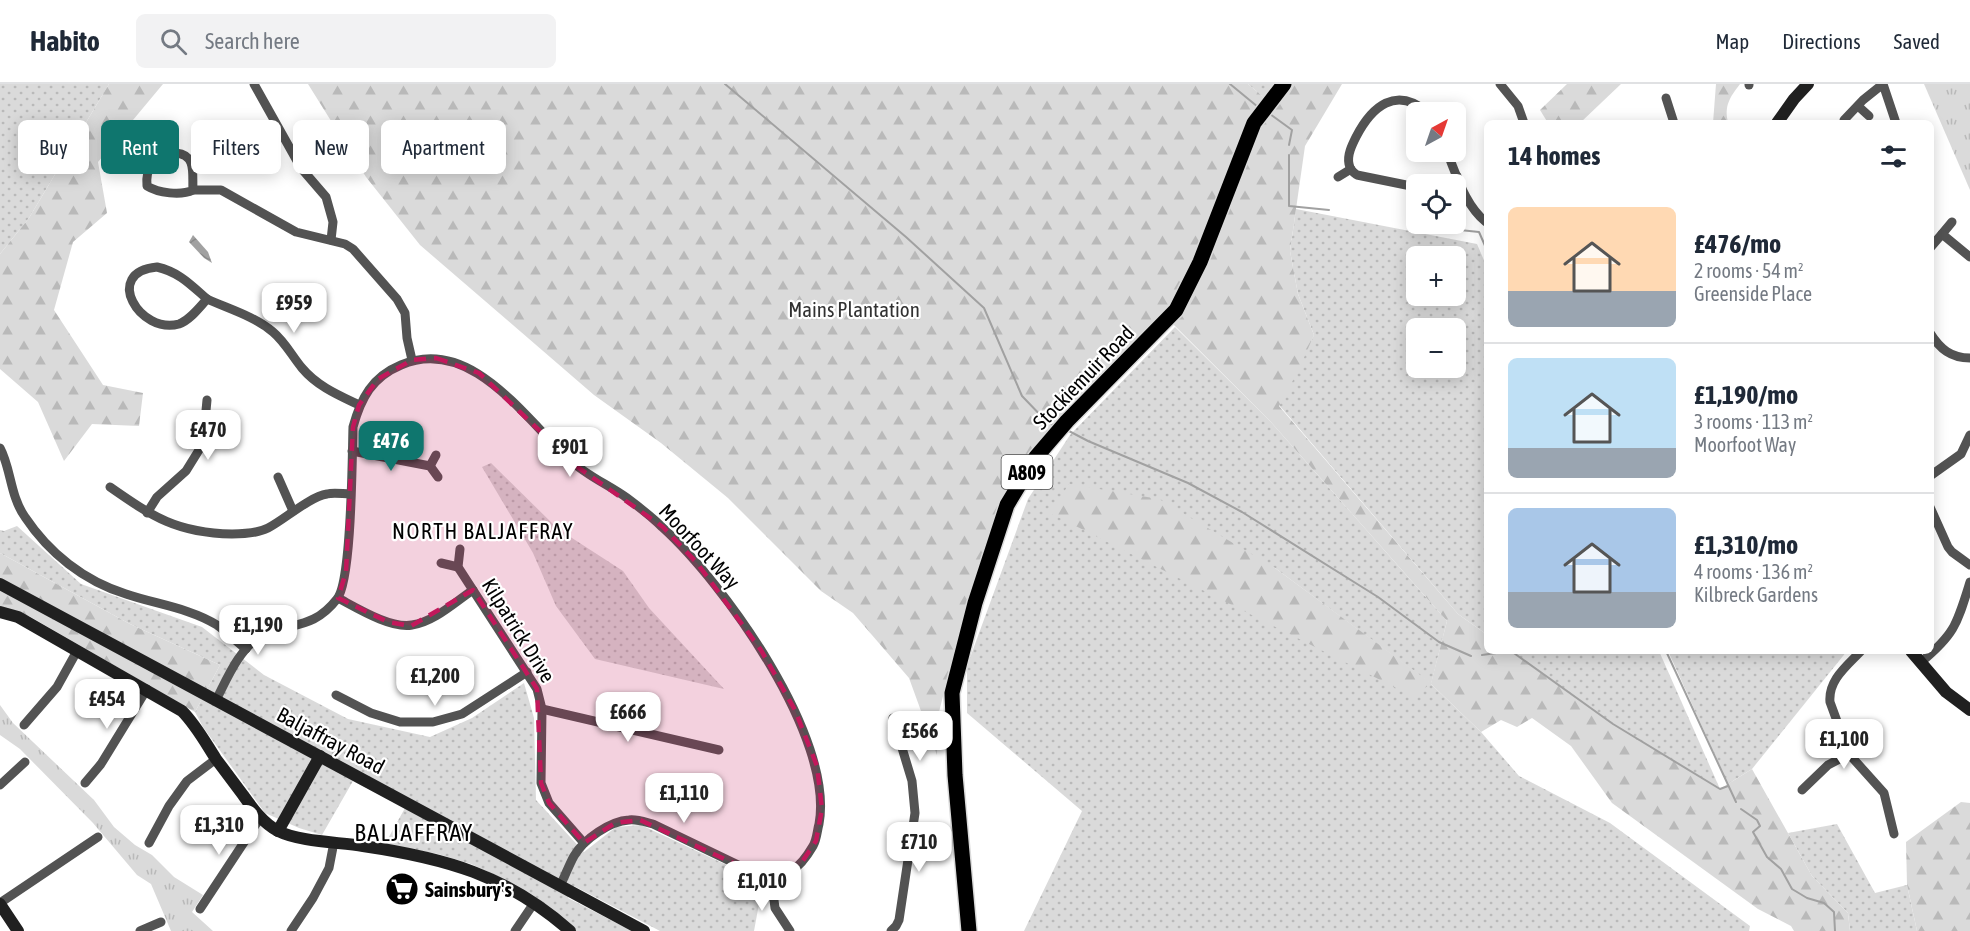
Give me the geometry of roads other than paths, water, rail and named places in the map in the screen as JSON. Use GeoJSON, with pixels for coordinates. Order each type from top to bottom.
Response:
{"type":"FeatureCollection","features":[{"type":"Feature","properties":{"kind":"main road","name":"Stockiemuir Road"},"geometry":{"type":"LineString","coordinates":[[969,931],[955,775],[952,693],[975,603],[1007,505],[1036,457],[1048,442],[1176,310],[1200,262],[1254,123],[1284,84]]}},
{"type":"Feature","properties":{"kind":"street"},"geometry":{"type":"LineString","coordinates":[[254,84],[301,168],[326,197],[333,222],[331,240]]}},
{"type":"Feature","properties":{"kind":"street"},"geometry":{"type":"LineString","coordinates":[[1780,120],[1794,99],[1808,84]]}},
{"type":"Feature","properties":{"kind":"street"},"geometry":{"type":"LineString","coordinates":[[1844,120],[1882,84],[1895,120]]}},
{"type":"Feature","properties":{"kind":"street"},"geometry":{"type":"LineString","coordinates":[[1504,85],[1522,111],[1524,120]]}},
{"type":"Feature","properties":{"kind":"street"},"geometry":{"type":"LineString","coordinates":[[1666,98],[1673,120]]}},
{"type":"Feature","properties":{"kind":"street"},"geometry":{"type":"LineString","coordinates":[[1406,185],[1361,177],[1351,169],[1349,155],[1354,140],[1368,118],[1380,106],[1391,101],[1412,102]]}},
{"type":"Feature","properties":{"kind":"street"},"geometry":{"type":"LineString","coordinates":[[1858,106],[1869,116]]}},
{"type":"Feature","properties":{"kind":"street"},"geometry":{"type":"LineString","coordinates":[[193,190],[194,170],[191,159],[184,154],[176,153],[148,167],[147,186],[155,191],[187,193],[193,190],[220,190],[296,232],[331,240],[353,249],[397,299],[405,313],[412,360]]}},
{"type":"Feature","properties":{"kind":"street"},"geometry":{"type":"LineString","coordinates":[[1338,177],[1351,169]]}},
{"type":"Feature","properties":{"kind":"street"},"geometry":{"type":"LineString","coordinates":[[1466,195],[1473,209],[1484,220]]}},
{"type":"Feature","properties":{"kind":"street"},"geometry":{"type":"LineString","coordinates":[[1934,243],[1952,222]]}},
{"type":"Feature","properties":{"kind":"street"},"geometry":{"type":"LineString","coordinates":[[1942,234],[1970,257]]}},
{"type":"Feature","properties":{"kind":"street"},"geometry":{"type":"LineString","coordinates":[[207,299],[194,314],[179,324],[159,324],[146,317],[135,306],[129,292],[131,281],[137,273],[146,268],[157,267],[170,270],[182,276],[207,299],[259,322],[274,333],[313,379],[330,391],[359,405]]}},
{"type":"Feature","properties":{"kind":"street"},"geometry":{"type":"LineString","coordinates":[[1934,339],[1954,356],[1970,358]]}},
{"type":"Feature","properties":{"kind":"street","name":"Moorfoot Way"},"geometry":{"type":"LineString","coordinates":[[338,598],[346,572],[353,427],[359,405],[367,392],[389,370],[412,360],[436,357],[459,363],[478,373],[501,392],[579,468],[627,498],[663,527],[696,563],[761,650],[795,710],[817,766],[822,809],[816,841],[800,864],[787,874],[771,877]]}},
{"type":"Feature","properties":{"kind":"street"},"geometry":{"type":"LineString","coordinates":[[147,513],[157,497],[186,471],[199,450],[204,432],[207,400]]}},
{"type":"Feature","properties":{"kind":"street"},"geometry":{"type":"LineString","coordinates":[[1934,473],[1961,454],[1970,435]]}},
{"type":"Feature","properties":{"kind":"street"},"geometry":{"type":"LineString","coordinates":[[0,448],[15,497],[24,516],[50,548],[78,572],[107,587],[186,612],[216,625],[246,649]]}},
{"type":"Feature","properties":{"kind":"street"},"geometry":{"type":"LineString","coordinates":[[352,451],[430,466],[438,477]]}},
{"type":"Feature","properties":{"kind":"street"},"geometry":{"type":"LineString","coordinates":[[430,466],[436,455]]}},
{"type":"Feature","properties":{"kind":"street"},"geometry":{"type":"LineString","coordinates":[[278,477],[293,511]]}},
{"type":"Feature","properties":{"kind":"street"},"geometry":{"type":"LineString","coordinates":[[110,486],[147,513],[175,526],[207,533],[241,534],[266,530],[320,495],[350,494]]}},
{"type":"Feature","properties":{"kind":"street"},"geometry":{"type":"LineString","coordinates":[[1934,516],[1948,547],[1970,565]]}},
{"type":"Feature","properties":{"kind":"street","name":"Kilpatrick Drive"},"geometry":{"type":"LineString","coordinates":[[460,549],[458,567],[537,688],[542,709],[541,783],[543,790],[549,803],[584,843]]}},
{"type":"Feature","properties":{"kind":"street","name":"Kilpatrick Drive"},"geometry":{"type":"LineString","coordinates":[[441,562],[458,567]]}},
{"type":"Feature","properties":{"kind":"street"},"geometry":{"type":"LineString","coordinates":[[1934,651],[1954,630],[1970,582]]}},
{"type":"Feature","properties":{"kind":"street","name":"Baljaffray Road"},"geometry":{"type":"LineString","coordinates":[[0,584],[644,931]]}},
{"type":"Feature","properties":{"kind":"street"},"geometry":{"type":"LineString","coordinates":[[216,700],[246,649],[259,638],[309,622],[322,614],[338,598],[388,622],[411,626],[433,618],[473,590]]}},
{"type":"Feature","properties":{"kind":"street"},"geometry":{"type":"LineString","coordinates":[[0,612],[18,617],[182,711],[193,722],[216,759],[260,818],[278,831],[299,837],[438,859],[501,882],[534,903],[570,931]]}},
{"type":"Feature","properties":{"kind":"street"},"geometry":{"type":"LineString","coordinates":[[24,725],[57,687],[77,651]]}},
{"type":"Feature","properties":{"kind":"street"},"geometry":{"type":"LineString","coordinates":[[1858,654],[1834,681],[1829,694],[1833,712],[1849,754],[1884,793],[1894,834]]}},
{"type":"Feature","properties":{"kind":"street"},"geometry":{"type":"LineString","coordinates":[[1914,654],[1946,692],[1970,710]]}},
{"type":"Feature","properties":{"kind":"street"},"geometry":{"type":"LineString","coordinates":[[1921,662],[1930,654]]}},
{"type":"Feature","properties":{"kind":"street"},"geometry":{"type":"LineString","coordinates":[[336,695],[371,713],[400,722],[433,722],[462,714],[527,672]]}},
{"type":"Feature","properties":{"kind":"street"},"geometry":{"type":"LineString","coordinates":[[85,783],[102,764],[147,689]]}},
{"type":"Feature","properties":{"kind":"street"},"geometry":{"type":"LineString","coordinates":[[542,709],[720,750]]}},
{"type":"Feature","properties":{"kind":"street"},"geometry":{"type":"LineString","coordinates":[[891,931],[899,920],[915,813],[912,781],[893,718]]}},
{"type":"Feature","properties":{"kind":"street"},"geometry":{"type":"LineString","coordinates":[[1802,790],[1828,765],[1849,754]]}},
{"type":"Feature","properties":{"kind":"street"},"geometry":{"type":"LineString","coordinates":[[278,831],[320,756]]}},
{"type":"Feature","properties":{"kind":"street"},"geometry":{"type":"LineString","coordinates":[[149,843],[187,781],[216,759]]}},
{"type":"Feature","properties":{"kind":"street"},"geometry":{"type":"LineString","coordinates":[[0,785],[25,762]]}},
{"type":"Feature","properties":{"kind":"street"},"geometry":{"type":"LineString","coordinates":[[200,909],[260,818]]}},
{"type":"Feature","properties":{"kind":"street"},"geometry":{"type":"LineString","coordinates":[[560,886],[575,854],[584,843],[615,823],[640,820],[759,875],[771,877],[775,908],[790,931]]}},
{"type":"Feature","properties":{"kind":"street"},"geometry":{"type":"LineString","coordinates":[[18,931],[0,903],[98,837]]}},
{"type":"Feature","properties":{"kind":"street"},"geometry":{"type":"LineString","coordinates":[[291,931],[329,868],[334,842]]}},
{"type":"Feature","properties":{"kind":"street"},"geometry":{"type":"LineString","coordinates":[[515,931],[534,903]]}},
{"type":"Feature","properties":{"kind":"street"},"geometry":{"type":"LineString","coordinates":[[140,931],[161,922]]}},
{"type":"Feature","properties":{"kind":"water"},"geometry":{"type":"Polygon","coordinates":[[[193,235],[208,252],[212,263],[189,242],[193,235]]]}},
{"type":"Feature","properties":{"kind":"waterway"},"geometry":{"type":"LineString","coordinates":[[725,84],[906,237],[984,308],[1022,396],[1048,423],[1054,425]]}},
{"type":"Feature","properties":{"kind":"waterway"},"geometry":{"type":"LineString","coordinates":[[1230,84],[1258,107]]}},
{"type":"Feature","properties":{"kind":"waterway"},"geometry":{"type":"LineString","coordinates":[[1270,114],[1292,130],[1289,145]]}},
{"type":"Feature","properties":{"kind":"waterway"},"geometry":{"type":"LineString","coordinates":[[1289,155],[1289,206],[1329,210]]}},
{"type":"Feature","properties":{"kind":"waterway"},"geometry":{"type":"LineString","coordinates":[[1466,231],[1479,232],[1484,243]]}},
{"type":"Feature","properties":{"kind":"waterway"},"geometry":{"type":"LineString","coordinates":[[1067,430],[1188,483],[1242,512],[1378,597],[1439,642],[1471,656]]}},
{"type":"Feature","properties":{"kind":"waterway"},"geometry":{"type":"LineString","coordinates":[[1482,655],[1489,654]]}},
{"type":"Feature","properties":{"kind":"waterway"},"geometry":{"type":"LineString","coordinates":[[1515,654],[1613,724],[1720,789],[1728,786]]}},
{"type":"Feature","properties":{"kind":"waterway"},"geometry":{"type":"LineString","coordinates":[[1667,654],[1736,802]]}},
{"type":"Feature","properties":{"kind":"waterway"},"geometry":{"type":"LineString","coordinates":[[1741,809],[1757,820],[1760,826],[1753,832],[1767,857],[1781,869],[1792,889],[1807,898],[1824,903],[1834,912],[1835,931]]}},
{"type":"Feature","properties":{"kind":"place","name":"Sainsbury's"},"geometry":{"type":"Point","coordinates":[402,889]}},
{"type":"Feature","properties":{"kind":"district","name":"NORTH BALJAFFRAY"},"geometry":{"type":"Point","coordinates":[483,531]}},
{"type":"Feature","properties":{"kind":"district","name":"BALJAFFRAY"},"geometry":{"type":"Point","coordinates":[414,832]}},
{"type":"Feature","properties":{"kind":"park label","name":"Mains Plantation"},"geometry":{"type":"Point","coordinates":[854,309]}}]}
